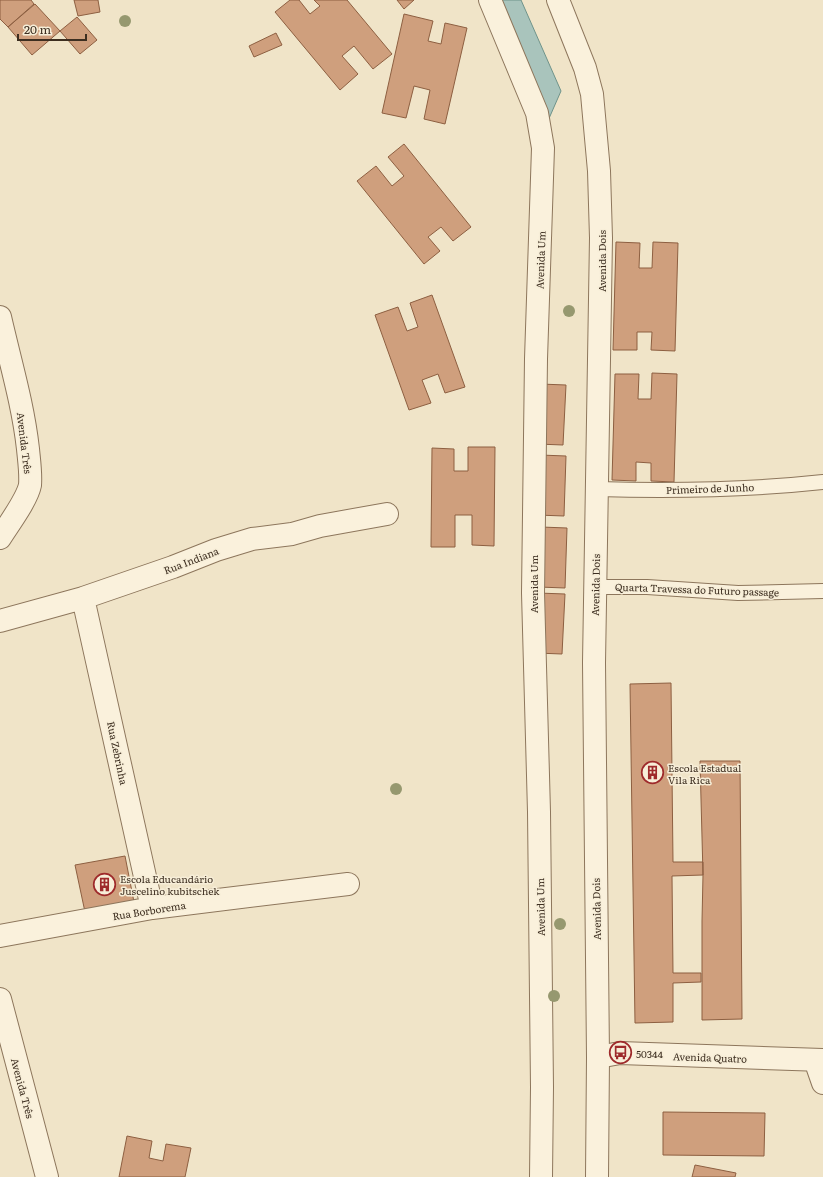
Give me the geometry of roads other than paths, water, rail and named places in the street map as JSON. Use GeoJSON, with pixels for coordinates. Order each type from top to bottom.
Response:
{"type":"FeatureCollection","features":[{"type":"Feature","properties":{"kind":"street","name":"Avenida Um"},"geometry":{"type":"LineString","coordinates":[[490,0],[537,113],[543,148],[536,359],[533,593],[540,812],[542,1087],[541,1177]]}},
{"type":"Feature","properties":{"kind":"street","name":"Avenida Dois"},"geometry":{"type":"LineString","coordinates":[[558,0],[585,68],[592,94],[602,238],[594,663],[598,1057],[597,1177]]}},
{"type":"Feature","properties":{"kind":"street","name":"Avenida Três"},"geometry":{"type":"LineString","coordinates":[[0,317],[26,427],[30,462],[30,486],[27,494],[0,538]]}},
{"type":"Feature","properties":{"kind":"street","name":"Rua Indiana"},"geometry":{"type":"LineString","coordinates":[[0,621],[83,598],[173,567],[216,550],[252,539],[292,534],[320,526],[387,514]]}},
{"type":"Feature","properties":{"kind":"street","name":"Rua Zebrinha"},"geometry":{"type":"LineString","coordinates":[[83,598],[152,908]]}},
{"type":"Feature","properties":{"kind":"street","name":"Rua Borborema"},"geometry":{"type":"LineString","coordinates":[[0,936],[152,908],[348,884]]}},
{"type":"Feature","properties":{"kind":"street","name":"Avenida Três"},"geometry":{"type":"LineString","coordinates":[[0,999],[47,1177]]}},
{"type":"Feature","properties":{"kind":"street","name":"Avenida Quatro"},"geometry":{"type":"LineString","coordinates":[[598,1057],[620,1053],[819,1060]]}},
{"type":"Feature","properties":{"kind":"street"},"geometry":{"type":"LineString","coordinates":[[819,1060],[823,1083]]}},
{"type":"Feature","properties":{"kind":"lane","name":"Primeiro de Junho"},"geometry":{"type":"LineString","coordinates":[[597,489],[628,490],[725,488],[823,482]]}},
{"type":"Feature","properties":{"kind":"lane","name":"Quarta Travessa do Futuro passage"},"geometry":{"type":"LineString","coordinates":[[595,587],[647,587],[738,592],[823,591]]}},
{"type":"Feature","properties":{"kind":"water"},"geometry":{"type":"Polygon","coordinates":[[[498,0],[521,0],[561,91],[547,123],[498,0]]]}},
{"type":"Feature","properties":{"kind":"place","name":"Escola Estadual Vila Rica"},"geometry":{"type":"Point","coordinates":[652,773]}},
{"type":"Feature","properties":{"kind":"place","name":"Escola Educandário Juscelino kubitschek"},"geometry":{"type":"Point","coordinates":[105,884]}},
{"type":"Feature","properties":{"kind":"place","name":"50344"},"geometry":{"type":"Point","coordinates":[620,1053]}}]}
